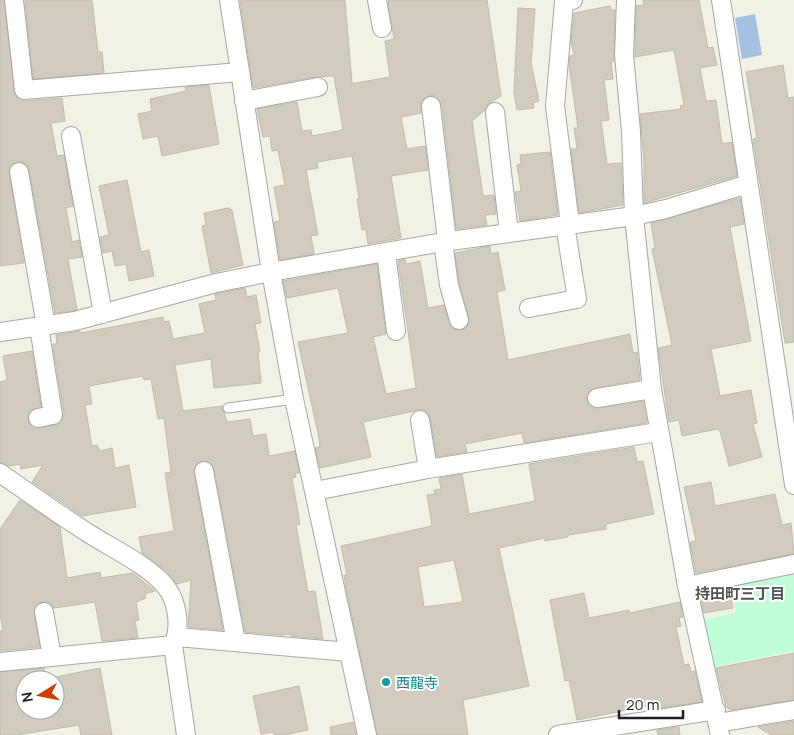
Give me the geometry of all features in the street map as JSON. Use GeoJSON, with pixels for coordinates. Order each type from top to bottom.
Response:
{"type":"FeatureCollection","features":[{"type":"Feature","properties":{"kind":"street"},"geometry":{"type":"LineString","coordinates":[[14,0],[24,90],[240,72]]}},
{"type":"Feature","properties":{"kind":"street"},"geometry":{"type":"LineString","coordinates":[[229,0],[271,272],[294,399],[367,735]]}},
{"type":"Feature","properties":{"kind":"street"},"geometry":{"type":"LineString","coordinates":[[377,0],[382,28]]}},
{"type":"Feature","properties":{"kind":"street"},"geometry":{"type":"LineString","coordinates":[[529,308],[577,299],[555,106],[564,2],[573,0]]}},
{"type":"Feature","properties":{"kind":"street"},"geometry":{"type":"LineString","coordinates":[[626,0],[624,55],[630,122],[634,216],[652,388],[658,432],[687,586],[718,723]]}},
{"type":"Feature","properties":{"kind":"street"},"geometry":{"type":"LineString","coordinates":[[721,0],[794,484]]}},
{"type":"Feature","properties":{"kind":"street"},"geometry":{"type":"LineString","coordinates":[[244,100],[318,88]]}},
{"type":"Feature","properties":{"kind":"street"},"geometry":{"type":"LineString","coordinates":[[431,106],[449,285],[459,320]]}},
{"type":"Feature","properties":{"kind":"street"},"geometry":{"type":"LineString","coordinates":[[495,112],[509,233]]}},
{"type":"Feature","properties":{"kind":"street"},"geometry":{"type":"LineString","coordinates":[[71,136],[103,314]]}},
{"type":"Feature","properties":{"kind":"street"},"geometry":{"type":"LineString","coordinates":[[19,172],[43,327],[53,415],[38,418]]}},
{"type":"Feature","properties":{"kind":"street"},"geometry":{"type":"LineString","coordinates":[[0,332],[43,327],[103,314],[216,283],[271,272],[445,242],[634,216],[666,209],[748,184]]}},
{"type":"Feature","properties":{"kind":"street"},"geometry":{"type":"LineString","coordinates":[[386,253],[396,331]]}},
{"type":"Feature","properties":{"kind":"street"},"geometry":{"type":"LineString","coordinates":[[597,398],[652,388]]}},
{"type":"Feature","properties":{"kind":"street"},"geometry":{"type":"LineString","coordinates":[[420,420],[428,469]]}},
{"type":"Feature","properties":{"kind":"street"},"geometry":{"type":"LineString","coordinates":[[315,491],[428,469],[658,432]]}},
{"type":"Feature","properties":{"kind":"street"},"geometry":{"type":"LineString","coordinates":[[204,471],[236,642]]}},
{"type":"Feature","properties":{"kind":"street"},"geometry":{"type":"LineString","coordinates":[[0,473],[88,533],[137,563],[166,586],[174,602],[175,641],[186,735]]}},
{"type":"Feature","properties":{"kind":"street"},"geometry":{"type":"LineString","coordinates":[[687,586],[794,564]]}},
{"type":"Feature","properties":{"kind":"street"},"geometry":{"type":"LineString","coordinates":[[44,612],[52,657]]}},
{"type":"Feature","properties":{"kind":"street"},"geometry":{"type":"LineString","coordinates":[[0,662],[175,641],[236,642],[349,652]]}},
{"type":"Feature","properties":{"kind":"street"},"geometry":{"type":"LineString","coordinates":[[558,735],[718,723],[794,710]]}},
{"type":"Feature","properties":{"kind":"lane"},"geometry":{"type":"LineString","coordinates":[[228,408],[294,399]]}},
{"type":"Feature","properties":{"kind":"green space"},"geometry":{"type":"Polygon","coordinates":[[[794,567],[794,651],[713,667],[703,619],[736,613],[730,580],[794,567]]]}},
{"type":"Feature","properties":{"kind":"water"},"geometry":{"type":"Polygon","coordinates":[[[755,14],[762,55],[742,59],[735,18],[755,14]]]}},
{"type":"Feature","properties":{"kind":"building"},"geometry":{"type":"Polygon","coordinates":[[[0,0],[4,0],[15,96],[25,101],[62,98],[65,121],[51,123],[57,156],[64,155],[73,206],[66,208],[72,242],[79,240],[82,257],[68,259],[77,310],[73,311],[55,313],[29,170],[22,162],[13,164],[9,173],[24,263],[0,266],[0,0]]]}},
{"type":"Feature","properties":{"kind":"building"},"geometry":{"type":"Polygon","coordinates":[[[25,0],[92,0],[98,52],[102,52],[104,73],[33,79],[25,0]]]}},
{"type":"Feature","properties":{"kind":"building"},"geometry":{"type":"Polygon","coordinates":[[[240,0],[345,0],[352,83],[356,83],[390,77],[385,41],[394,39],[388,0],[487,0],[501,96],[488,104],[485,110],[472,121],[483,196],[494,195],[496,214],[485,215],[487,225],[456,229],[442,105],[436,96],[429,96],[421,101],[421,113],[401,117],[407,149],[425,146],[428,170],[391,176],[401,238],[368,244],[366,229],[362,230],[352,156],[317,162],[318,168],[306,170],[318,235],[311,236],[314,254],[280,260],[274,222],[280,221],[274,187],[285,185],[278,150],[272,151],[270,136],[263,137],[257,109],[297,102],[302,131],[311,130],[312,136],[343,130],[334,76],[316,77],[253,88],[240,0]]]}},
{"type":"Feature","properties":{"kind":"building"},"geometry":{"type":"Polygon","coordinates":[[[643,0],[699,0],[708,48],[713,47],[717,65],[700,68],[706,101],[716,100],[722,144],[732,142],[737,176],[644,203],[644,160],[640,114],[681,109],[680,106],[684,105],[674,50],[635,57],[636,6],[644,5],[643,0]]]}},
{"type":"Feature","properties":{"kind":"building"},"geometry":{"type":"Polygon","coordinates":[[[610,6],[611,10],[615,10],[614,61],[611,62],[613,79],[604,80],[609,120],[601,121],[607,164],[621,163],[623,205],[579,213],[571,149],[577,149],[574,128],[578,128],[569,65],[570,56],[574,55],[571,42],[574,13],[610,6]]]}},
{"type":"Feature","properties":{"kind":"building"},"geometry":{"type":"Polygon","coordinates":[[[518,8],[535,9],[531,63],[539,101],[533,103],[534,108],[517,110],[514,93],[518,8]]]}},
{"type":"Feature","properties":{"kind":"building"},"geometry":{"type":"Polygon","coordinates":[[[783,65],[788,98],[794,97],[794,342],[785,343],[753,139],[757,138],[746,72],[783,65]]]}},
{"type":"Feature","properties":{"kind":"building"},"geometry":{"type":"Polygon","coordinates":[[[209,85],[219,144],[162,156],[158,136],[143,139],[138,114],[152,111],[150,99],[186,91],[185,87],[209,85]]]}},
{"type":"Feature","properties":{"kind":"building"},"geometry":{"type":"Polygon","coordinates":[[[550,152],[558,215],[520,221],[515,192],[521,191],[517,165],[521,164],[520,155],[550,152]]]}},
{"type":"Feature","properties":{"kind":"building"},"geometry":{"type":"Polygon","coordinates":[[[127,180],[141,252],[149,250],[154,276],[129,281],[126,264],[115,266],[112,251],[103,253],[100,237],[109,235],[99,186],[127,180]]]}},
{"type":"Feature","properties":{"kind":"building"},"geometry":{"type":"Polygon","coordinates":[[[740,198],[744,224],[730,227],[751,341],[711,349],[720,396],[751,390],[757,423],[753,424],[762,457],[729,466],[718,429],[682,436],[679,420],[669,422],[658,348],[672,345],[652,249],[655,248],[651,223],[740,198]]]}},
{"type":"Feature","properties":{"kind":"building"},"geometry":{"type":"Polygon","coordinates":[[[228,208],[232,210],[243,265],[211,273],[202,226],[206,225],[204,213],[228,208]]]}},
{"type":"Feature","properties":{"kind":"building"},"geometry":{"type":"Polygon","coordinates":[[[490,246],[491,254],[498,252],[505,290],[497,292],[508,360],[630,334],[633,353],[637,352],[640,380],[595,388],[587,394],[587,400],[593,408],[643,401],[647,423],[524,443],[522,433],[465,444],[467,452],[437,457],[430,418],[424,409],[363,422],[371,457],[320,468],[315,448],[320,447],[319,438],[298,342],[348,333],[338,288],[287,298],[283,281],[377,264],[386,334],[373,337],[386,394],[416,388],[398,261],[405,259],[406,264],[420,261],[428,308],[444,305],[451,327],[461,330],[467,327],[469,318],[459,283],[455,253],[490,246]]]}},
{"type":"Feature","properties":{"kind":"building"},"geometry":{"type":"Polygon","coordinates":[[[245,288],[247,297],[256,295],[261,323],[255,324],[260,351],[258,351],[261,383],[214,388],[211,359],[175,365],[183,411],[222,406],[227,422],[250,419],[253,436],[266,434],[269,456],[295,451],[299,473],[295,473],[296,477],[292,478],[300,524],[296,525],[308,592],[315,591],[323,639],[291,636],[291,634],[245,632],[214,469],[207,461],[197,463],[194,473],[223,630],[188,627],[191,580],[177,584],[166,571],[142,553],[139,537],[174,531],[165,473],[171,472],[164,418],[158,419],[151,379],[144,380],[143,376],[89,386],[92,404],[85,405],[92,446],[97,445],[100,451],[112,448],[115,468],[129,465],[136,507],[82,516],[32,482],[43,465],[21,469],[20,464],[9,466],[0,462],[0,382],[7,380],[3,356],[32,351],[41,407],[31,410],[28,421],[35,428],[55,425],[60,423],[64,414],[53,347],[53,344],[57,344],[56,335],[80,331],[81,333],[163,317],[164,322],[169,321],[173,339],[205,333],[199,304],[216,300],[215,294],[245,288]]]}},
{"type":"Feature","properties":{"kind":"building"},"geometry":{"type":"Polygon","coordinates":[[[634,447],[637,462],[643,461],[654,514],[606,524],[606,529],[545,541],[545,538],[499,548],[529,686],[463,700],[468,735],[377,735],[346,588],[344,575],[347,575],[341,546],[432,526],[427,495],[435,494],[434,490],[441,489],[439,478],[462,474],[469,514],[535,501],[529,464],[634,447]],[[454,560],[418,567],[424,607],[463,602],[454,560]]]}},
{"type":"Feature","properties":{"kind":"building"},"geometry":{"type":"Polygon","coordinates":[[[711,482],[715,506],[775,494],[782,525],[791,523],[794,554],[696,573],[690,542],[696,541],[684,487],[711,482]]]}},
{"type":"Feature","properties":{"kind":"building"},"geometry":{"type":"Polygon","coordinates":[[[20,500],[60,527],[67,578],[100,572],[101,578],[133,573],[155,591],[145,594],[146,598],[136,602],[139,620],[135,621],[138,638],[102,641],[95,602],[54,608],[48,602],[43,602],[37,604],[34,613],[40,647],[0,651],[0,631],[3,631],[0,614],[0,529],[20,500]]]}},
{"type":"Feature","properties":{"kind":"building"},"geometry":{"type":"Polygon","coordinates":[[[729,588],[733,608],[704,613],[700,594],[729,588]]]}},
{"type":"Feature","properties":{"kind":"building"},"geometry":{"type":"Polygon","coordinates":[[[584,593],[589,618],[629,610],[630,613],[680,602],[683,617],[679,618],[681,626],[676,627],[684,665],[689,664],[691,672],[695,671],[702,702],[653,709],[652,705],[577,720],[569,680],[565,681],[550,600],[584,593]]]}},
{"type":"Feature","properties":{"kind":"building"},"geometry":{"type":"Polygon","coordinates":[[[794,653],[794,700],[731,710],[726,707],[716,668],[794,653]]]}},
{"type":"Feature","properties":{"kind":"building"},"geometry":{"type":"Polygon","coordinates":[[[44,668],[44,670],[22,670],[44,668]]]}},
{"type":"Feature","properties":{"kind":"building"},"geometry":{"type":"Polygon","coordinates":[[[100,668],[112,735],[81,735],[79,725],[16,735],[0,735],[0,672],[15,671],[15,720],[65,720],[65,675],[100,668]]]}},
{"type":"Feature","properties":{"kind":"building"},"geometry":{"type":"Polygon","coordinates":[[[299,686],[308,730],[284,735],[274,735],[274,732],[261,734],[253,696],[299,686]]]}},
{"type":"Feature","properties":{"kind":"building"},"geometry":{"type":"Polygon","coordinates":[[[794,721],[794,735],[771,735],[758,727],[794,721]]]}},
{"type":"Feature","properties":{"kind":"building"},"geometry":{"type":"Polygon","coordinates":[[[353,722],[356,735],[331,735],[330,727],[353,722]]]}},
{"type":"Feature","properties":{"kind":"building"},"geometry":{"type":"Polygon","coordinates":[[[679,727],[680,735],[658,735],[657,730],[679,727]]]}},
{"type":"Feature","properties":{"kind":"place","name":"西龍寺"},"geometry":{"type":"Point","coordinates":[386,682]}},
{"type":"Feature","properties":{"kind":"district","name":"持田町三丁目"},"geometry":{"type":"Point","coordinates":[740,593]}}]}
